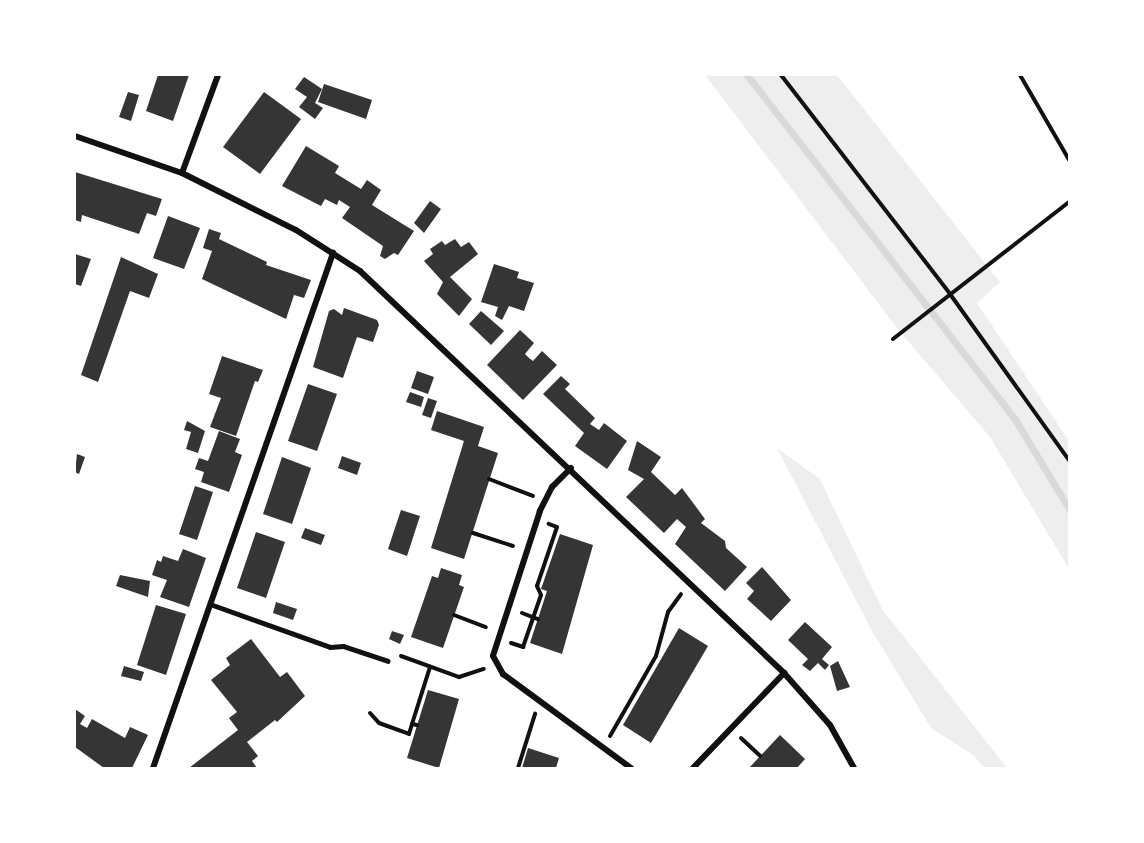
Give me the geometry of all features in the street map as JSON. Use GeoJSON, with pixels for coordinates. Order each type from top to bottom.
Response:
{"type":"FeatureCollection","features":[{"type":"Feature","properties":{"kind":"street"},"geometry":{"type":"LineString","coordinates":[[182,173],[218,75]]}},
{"type":"Feature","properties":{"kind":"street"},"geometry":{"type":"LineString","coordinates":[[75,136],[182,173],[333,253],[386,294],[784,673],[830,725],[854,768]]}},
{"type":"Feature","properties":{"kind":"street"},"geometry":{"type":"LineString","coordinates":[[153,768],[213,605],[333,253]]}},
{"type":"Feature","properties":{"kind":"street"},"geometry":{"type":"LineString","coordinates":[[571,468],[552,487],[537,520],[497,637],[493,656],[496,665],[631,768]]}},
{"type":"Feature","properties":{"kind":"street"},"geometry":{"type":"LineString","coordinates":[[693,768],[784,673]]}},
{"type":"Feature","properties":{"kind":"lane"},"geometry":{"type":"LineString","coordinates":[[213,605],[330,647],[343,646],[388,661]]}},
{"type":"Feature","properties":{"kind":"path"},"geometry":{"type":"LineString","coordinates":[[781,75],[950,294],[1069,460]]}},
{"type":"Feature","properties":{"kind":"path"},"geometry":{"type":"LineString","coordinates":[[1020,75],[1069,160]]}},
{"type":"Feature","properties":{"kind":"path"},"geometry":{"type":"LineString","coordinates":[[893,339],[1069,202]]}},
{"type":"Feature","properties":{"kind":"path"},"geometry":{"type":"LineString","coordinates":[[489,479],[533,496]]}},
{"type":"Feature","properties":{"kind":"path"},"geometry":{"type":"LineString","coordinates":[[497,637],[523,647],[541,595],[537,586],[557,527],[537,520]]}},
{"type":"Feature","properties":{"kind":"path"},"geometry":{"type":"LineString","coordinates":[[473,533],[513,546]]}},
{"type":"Feature","properties":{"kind":"path"},"geometry":{"type":"LineString","coordinates":[[603,747],[631,704],[631,696],[658,649],[668,612],[681,594]]}},
{"type":"Feature","properties":{"kind":"path"},"geometry":{"type":"LineString","coordinates":[[454,615],[486,627]]}},
{"type":"Feature","properties":{"kind":"path"},"geometry":{"type":"LineString","coordinates":[[658,649],[663,652]]}},
{"type":"Feature","properties":{"kind":"path"},"geometry":{"type":"LineString","coordinates":[[388,661],[391,653],[459,677],[496,665]]}},
{"type":"Feature","properties":{"kind":"path"},"geometry":{"type":"LineString","coordinates":[[370,713],[380,723],[409,734],[415,724],[430,667]]}},
{"type":"Feature","properties":{"kind":"path"},"geometry":{"type":"LineString","coordinates":[[631,696],[638,701]]}},
{"type":"Feature","properties":{"kind":"path"},"geometry":{"type":"LineString","coordinates":[[518,768],[535,713]]}},
{"type":"Feature","properties":{"kind":"path"},"geometry":{"type":"LineString","coordinates":[[741,738],[760,756]]}},
{"type":"Feature","properties":{"kind":"shaded area"},"geometry":{"type":"Polygon","coordinates":[[[705,75],[837,75],[1000,282],[977,303],[1069,441],[1069,569],[990,437],[897,328],[705,75]]]}},
{"type":"Feature","properties":{"kind":"shaded area"},"geometry":{"type":"Polygon","coordinates":[[[777,448],[820,479],[882,609],[1007,768],[984,768],[973,755],[931,728],[872,631],[777,448]]]}},
{"type":"Feature","properties":{"kind":"building"},"geometry":{"type":"Polygon","coordinates":[[[158,75],[189,75],[173,121],[146,111],[158,75]]]}},
{"type":"Feature","properties":{"kind":"building"},"geometry":{"type":"Polygon","coordinates":[[[304,77],[322,89],[315,103],[323,108],[315,119],[299,107],[307,97],[295,89],[304,77]]]}},
{"type":"Feature","properties":{"kind":"building"},"geometry":{"type":"Polygon","coordinates":[[[324,84],[372,100],[366,119],[318,102],[324,84]]]}},
{"type":"Feature","properties":{"kind":"building"},"geometry":{"type":"Polygon","coordinates":[[[128,92],[139,95],[131,121],[119,117],[128,92]]]}},
{"type":"Feature","properties":{"kind":"building"},"geometry":{"type":"Polygon","coordinates":[[[264,92],[301,119],[260,174],[223,147],[264,92]]]}},
{"type":"Feature","properties":{"kind":"building"},"geometry":{"type":"Polygon","coordinates":[[[306,146],[339,166],[335,173],[361,189],[367,180],[381,190],[372,205],[414,231],[398,255],[394,253],[385,259],[380,256],[383,246],[342,218],[350,207],[339,200],[337,205],[325,199],[321,206],[282,186],[306,146]]]}},
{"type":"Feature","properties":{"kind":"building"},"geometry":{"type":"Polygon","coordinates":[[[75,172],[162,199],[156,216],[147,213],[139,234],[82,215],[81,222],[75,220],[75,172]]]}},
{"type":"Feature","properties":{"kind":"building"},"geometry":{"type":"Polygon","coordinates":[[[430,201],[441,209],[424,233],[414,223],[430,201]]]}},
{"type":"Feature","properties":{"kind":"building"},"geometry":{"type":"Polygon","coordinates":[[[168,216],[200,228],[184,269],[153,258],[168,216]]]}},
{"type":"Feature","properties":{"kind":"building"},"geometry":{"type":"Polygon","coordinates":[[[209,229],[221,233],[219,239],[267,262],[266,265],[311,280],[304,298],[294,295],[286,319],[202,279],[212,251],[203,248],[209,229]]]}},
{"type":"Feature","properties":{"kind":"building"},"geometry":{"type":"Polygon","coordinates":[[[455,239],[461,247],[469,242],[478,254],[450,277],[472,299],[459,316],[437,294],[443,282],[424,261],[433,254],[430,249],[442,241],[445,245],[455,239]]]}},
{"type":"Feature","properties":{"kind":"building"},"geometry":{"type":"Polygon","coordinates":[[[75,254],[91,259],[81,286],[75,284],[75,254]]]}},
{"type":"Feature","properties":{"kind":"building"},"geometry":{"type":"Polygon","coordinates":[[[121,257],[158,274],[149,298],[130,291],[98,382],[81,375],[121,257]]]}},
{"type":"Feature","properties":{"kind":"building"},"geometry":{"type":"Polygon","coordinates":[[[494,264],[519,272],[517,278],[534,283],[524,311],[509,306],[502,320],[495,316],[498,307],[481,302],[494,264]]]}},
{"type":"Feature","properties":{"kind":"building"},"geometry":{"type":"Polygon","coordinates":[[[344,308],[377,320],[379,325],[373,342],[357,337],[343,378],[313,367],[329,311],[334,309],[342,315],[344,308]]]}},
{"type":"Feature","properties":{"kind":"building"},"geometry":{"type":"Polygon","coordinates":[[[481,311],[504,331],[491,345],[469,324],[481,311]]]}},
{"type":"Feature","properties":{"kind":"building"},"geometry":{"type":"Polygon","coordinates":[[[520,330],[534,343],[525,354],[529,358],[533,361],[542,351],[557,365],[523,400],[487,365],[520,330]]]}},
{"type":"Feature","properties":{"kind":"building"},"geometry":{"type":"Polygon","coordinates":[[[222,356],[263,370],[258,382],[255,381],[236,436],[210,427],[221,398],[209,394],[222,356]]]}},
{"type":"Feature","properties":{"kind":"building"},"geometry":{"type":"Polygon","coordinates":[[[417,371],[434,377],[428,394],[411,388],[417,371]]]}},
{"type":"Feature","properties":{"kind":"building"},"geometry":{"type":"Polygon","coordinates":[[[561,376],[570,384],[565,389],[595,418],[590,424],[599,430],[604,423],[627,441],[607,469],[575,446],[584,433],[543,394],[561,376]]]}},
{"type":"Feature","properties":{"kind":"building"},"geometry":{"type":"Polygon","coordinates":[[[308,384],[337,394],[317,451],[288,441],[308,384]]]}},
{"type":"Feature","properties":{"kind":"building"},"geometry":{"type":"Polygon","coordinates":[[[410,392],[424,397],[421,407],[406,402],[410,392]]]}},
{"type":"Feature","properties":{"kind":"building"},"geometry":{"type":"Polygon","coordinates":[[[428,398],[437,401],[431,418],[422,415],[428,398]]]}},
{"type":"Feature","properties":{"kind":"building"},"geometry":{"type":"Polygon","coordinates":[[[437,411],[484,427],[478,446],[498,453],[464,559],[431,548],[464,441],[431,430],[437,411]]]}},
{"type":"Feature","properties":{"kind":"building"},"geometry":{"type":"Polygon","coordinates":[[[187,421],[205,431],[198,453],[186,449],[191,432],[184,430],[187,421]]]}},
{"type":"Feature","properties":{"kind":"building"},"geometry":{"type":"Polygon","coordinates":[[[219,431],[240,439],[235,452],[242,455],[229,492],[201,482],[204,472],[195,469],[199,458],[208,461],[219,431]]]}},
{"type":"Feature","properties":{"kind":"building"},"geometry":{"type":"Polygon","coordinates":[[[637,441],[661,457],[651,472],[675,495],[682,488],[705,519],[701,523],[725,541],[726,548],[747,567],[725,591],[675,544],[686,527],[677,519],[664,533],[626,497],[644,479],[628,470],[637,441]]]}},
{"type":"Feature","properties":{"kind":"building"},"geometry":{"type":"Polygon","coordinates":[[[77,454],[85,457],[79,474],[75,472],[77,454]]]}},
{"type":"Feature","properties":{"kind":"building"},"geometry":{"type":"Polygon","coordinates":[[[342,456],[361,463],[357,475],[338,468],[342,456]]]}},
{"type":"Feature","properties":{"kind":"building"},"geometry":{"type":"Polygon","coordinates":[[[282,457],[311,468],[292,524],[263,514],[282,457]]]}},
{"type":"Feature","properties":{"kind":"building"},"geometry":{"type":"Polygon","coordinates":[[[195,486],[213,492],[197,540],[179,534],[195,486]]]}},
{"type":"Feature","properties":{"kind":"building"},"geometry":{"type":"Polygon","coordinates":[[[401,510],[420,516],[407,556],[388,549],[401,510]]]}},
{"type":"Feature","properties":{"kind":"building"},"geometry":{"type":"Polygon","coordinates":[[[305,528],[325,535],[321,545],[301,538],[305,528]]]}},
{"type":"Feature","properties":{"kind":"building"},"geometry":{"type":"Polygon","coordinates":[[[256,532],[285,542],[266,598],[237,588],[256,532]]]}},
{"type":"Feature","properties":{"kind":"building"},"geometry":{"type":"Polygon","coordinates":[[[560,534],[593,545],[562,654],[530,643],[547,591],[541,589],[560,534]]]}},
{"type":"Feature","properties":{"kind":"building"},"geometry":{"type":"Polygon","coordinates":[[[183,549],[206,558],[189,607],[160,597],[167,580],[152,575],[157,560],[161,562],[163,556],[178,561],[183,549]]]}},
{"type":"Feature","properties":{"kind":"building"},"geometry":{"type":"Polygon","coordinates":[[[762,567],[791,600],[771,621],[747,599],[754,591],[746,583],[762,567]]]}},
{"type":"Feature","properties":{"kind":"building"},"geometry":{"type":"Polygon","coordinates":[[[441,568],[462,575],[459,585],[464,587],[443,648],[411,637],[432,576],[438,578],[441,568]]]}},
{"type":"Feature","properties":{"kind":"building"},"geometry":{"type":"Polygon","coordinates":[[[120,575],[150,581],[148,597],[116,586],[120,575]]]}},
{"type":"Feature","properties":{"kind":"building"},"geometry":{"type":"Polygon","coordinates":[[[276,602],[297,609],[293,620],[273,613],[276,602]]]}},
{"type":"Feature","properties":{"kind":"building"},"geometry":{"type":"Polygon","coordinates":[[[156,605],[186,614],[166,675],[137,665],[156,605]]]}},
{"type":"Feature","properties":{"kind":"building"},"geometry":{"type":"Polygon","coordinates":[[[805,622],[832,647],[822,659],[829,665],[825,670],[818,663],[810,671],[802,665],[808,659],[788,640],[805,622]]]}},
{"type":"Feature","properties":{"kind":"building"},"geometry":{"type":"Polygon","coordinates":[[[679,628],[708,646],[651,743],[623,725],[679,628]]]}},
{"type":"Feature","properties":{"kind":"building"},"geometry":{"type":"Polygon","coordinates":[[[392,631],[404,635],[400,644],[389,639],[392,631]]]}},
{"type":"Feature","properties":{"kind":"building"},"geometry":{"type":"Polygon","coordinates":[[[251,639],[280,677],[287,672],[305,696],[277,722],[275,720],[247,742],[258,756],[252,761],[257,768],[189,768],[238,730],[229,718],[237,712],[211,680],[230,665],[226,658],[251,639]]]}},
{"type":"Feature","properties":{"kind":"building"},"geometry":{"type":"Polygon","coordinates":[[[838,661],[850,687],[837,691],[830,666],[838,661]]]}},
{"type":"Feature","properties":{"kind":"building"},"geometry":{"type":"Polygon","coordinates":[[[124,666],[144,672],[141,681],[121,676],[124,666]]]}},
{"type":"Feature","properties":{"kind":"building"},"geometry":{"type":"Polygon","coordinates":[[[428,690],[459,699],[439,768],[407,758],[428,690]]]}},
{"type":"Feature","properties":{"kind":"building"},"geometry":{"type":"Polygon","coordinates":[[[75,709],[85,716],[80,724],[87,728],[92,719],[125,738],[130,727],[148,735],[132,768],[104,768],[75,747],[75,709]]]}},
{"type":"Feature","properties":{"kind":"building"},"geometry":{"type":"Polygon","coordinates":[[[780,735],[805,759],[797,768],[749,768],[780,735]]]}},
{"type":"Feature","properties":{"kind":"building"},"geometry":{"type":"Polygon","coordinates":[[[528,748],[559,758],[556,768],[522,768],[528,748]]]}},
{"type":"Feature","properties":{"kind":"waterway"},"geometry":{"type":"LineString","coordinates":[[747,75],[1016,421],[1069,509]]}}]}
